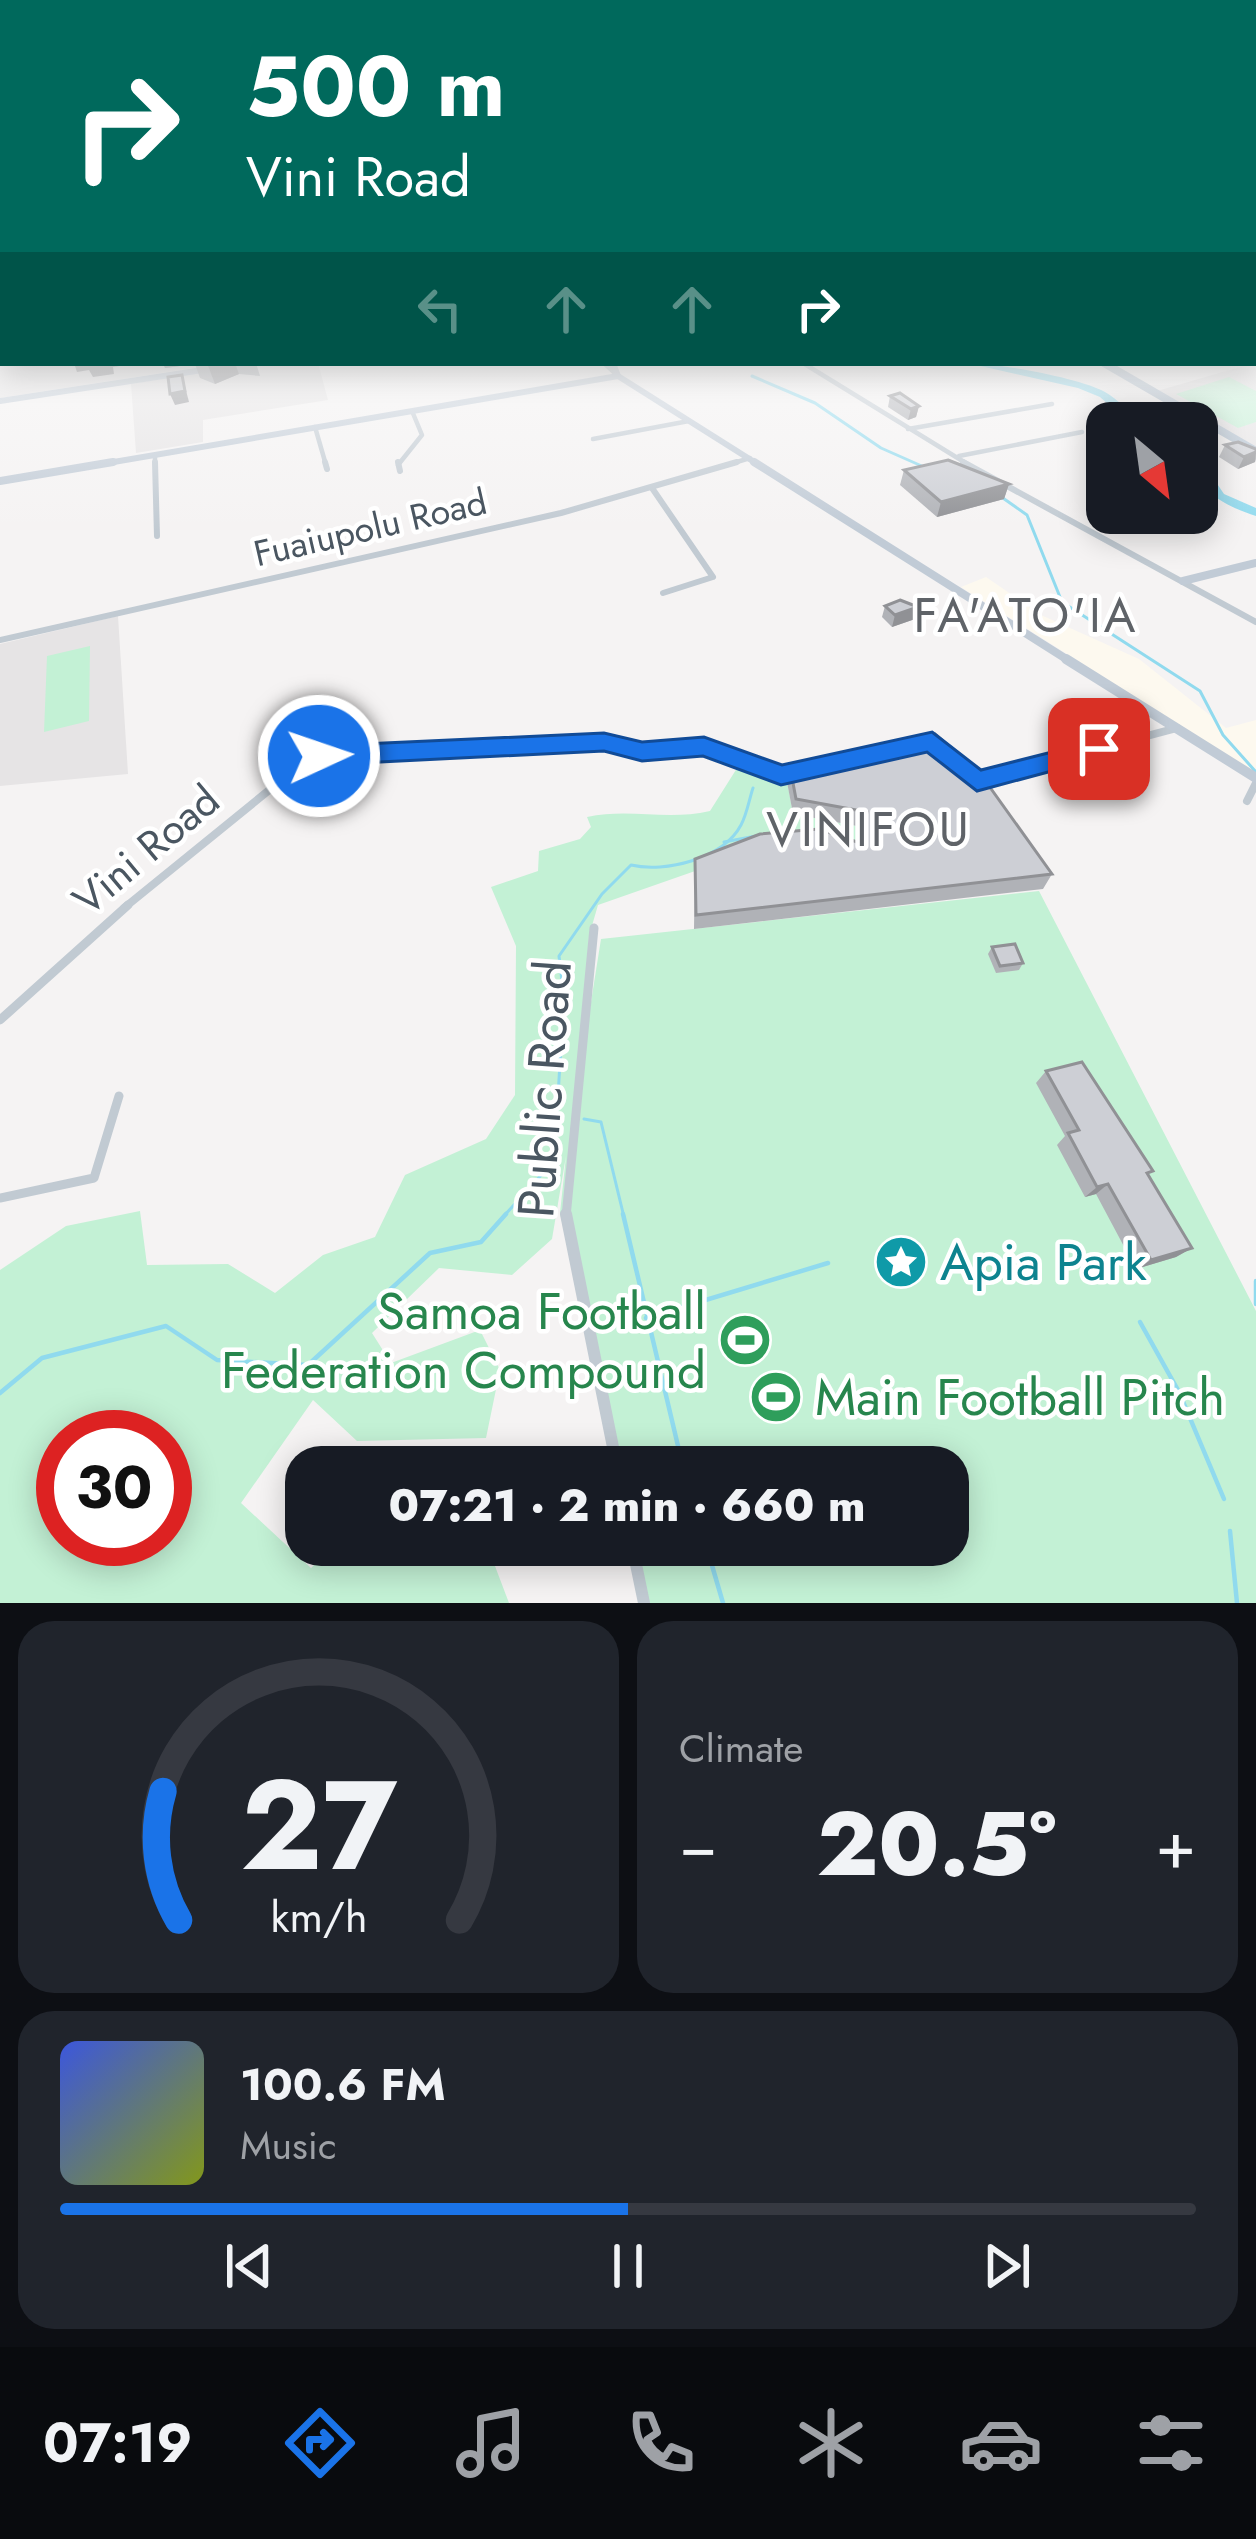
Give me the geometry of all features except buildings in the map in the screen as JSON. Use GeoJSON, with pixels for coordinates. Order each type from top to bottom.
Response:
{"type":"FeatureCollection","features":[{"type":"Feature","properties":{"kind":"main road"},"geometry":{"type":"LineString","coordinates":[[1135,381],[1256,451]]}},
{"type":"Feature","properties":{"kind":"street"},"geometry":{"type":"LineString","coordinates":[[0,401],[132,381]]}},
{"type":"Feature","properties":{"kind":"street"},"geometry":{"type":"LineString","coordinates":[[0,482],[590,381]]}},
{"type":"Feature","properties":{"kind":"street"},"geometry":{"type":"LineString","coordinates":[[626,381],[1178,728],[1256,781],[1247,801]]}},
{"type":"Feature","properties":{"kind":"street"},"geometry":{"type":"LineString","coordinates":[[827,381],[1256,622]]}},
{"type":"Feature","properties":{"kind":"street"},"geometry":{"type":"LineString","coordinates":[[908,429],[920,419],[976,418],[1052,404]]}},
{"type":"Feature","properties":{"kind":"street"},"geometry":{"type":"LineString","coordinates":[[400,471],[397,463],[422,435],[412,411]]}},
{"type":"Feature","properties":{"kind":"street"},"geometry":{"type":"LineString","coordinates":[[592,439],[689,421]]}},
{"type":"Feature","properties":{"kind":"street"},"geometry":{"type":"LineString","coordinates":[[315,427],[327,469]]}},
{"type":"Feature","properties":{"kind":"street"},"geometry":{"type":"LineString","coordinates":[[958,457],[1082,432]]}},
{"type":"Feature","properties":{"kind":"street"},"geometry":{"type":"LineString","coordinates":[[155,455],[157,536]]}},
{"type":"Feature","properties":{"kind":"street","name":"Fuaiupolu Road"},"geometry":{"type":"LineString","coordinates":[[0,640],[652,488],[750,458]]}},
{"type":"Feature","properties":{"kind":"street"},"geometry":{"type":"LineString","coordinates":[[652,488],[713,578],[663,593]]}},
{"type":"Feature","properties":{"kind":"street"},"geometry":{"type":"LineString","coordinates":[[1183,581],[1256,563]]}},
{"type":"Feature","properties":{"kind":"street"},"geometry":{"type":"LineString","coordinates":[[965,769],[977,781],[1178,728]]}},
{"type":"Feature","properties":{"kind":"street","name":"Vini Road"},"geometry":{"type":"LineString","coordinates":[[0,1020],[150,885],[319,756],[604,742],[642,752],[704,747],[781,775],[814,772]]}},
{"type":"Feature","properties":{"kind":"street","name":"Public Road"},"geometry":{"type":"LineString","coordinates":[[594,928],[565,1210],[613,1446]]}},
{"type":"Feature","properties":{"kind":"street"},"geometry":{"type":"LineString","coordinates":[[0,1198],[86,1184],[94,1178],[119,1096]]}},
{"type":"Feature","properties":{"kind":"street"},"geometry":{"type":"LineString","coordinates":[[636,1566],[644,1603]]}},
{"type":"Feature","properties":{"kind":"shaded area"},"geometry":{"type":"Polygon","coordinates":[[[0,381],[111,381],[0,398],[0,381]]]}},
{"type":"Feature","properties":{"kind":"shaded area"},"geometry":{"type":"Polygon","coordinates":[[[323,381],[328,400],[203,420],[203,442],[136,453],[131,384],[323,381]]]}},
{"type":"Feature","properties":{"kind":"shaded area"},"geometry":{"type":"Polygon","coordinates":[[[1192,381],[1256,381],[1256,447],[1218,426],[1218,402],[1176,402],[1157,391],[1192,381]]]}},
{"type":"Feature","properties":{"kind":"shaded area"},"geometry":{"type":"Polygon","coordinates":[[[986,577],[1041,615],[1139,659],[1226,728],[1256,720],[1256,773],[961,587],[986,577]]]}},
{"type":"Feature","properties":{"kind":"shaded area"},"geometry":{"type":"Polygon","coordinates":[[[118,616],[128,774],[0,786],[0,644],[118,616]]]}},
{"type":"Feature","properties":{"kind":"green space"},"geometry":{"type":"Polygon","coordinates":[[[1217,381],[1236,381],[1256,391],[1256,422],[1238,428],[1218,417],[1218,402],[1191,402],[1176,394],[1217,381]]]}},
{"type":"Feature","properties":{"kind":"green space"},"geometry":{"type":"Polygon","coordinates":[[[90,646],[89,721],[44,732],[47,656],[90,646]]]}},
{"type":"Feature","properties":{"kind":"green space","name":"Apia Park"},"geometry":{"type":"Polygon","coordinates":[[[739,765],[787,781],[793,814],[862,827],[855,858],[758,849],[598,905],[589,936],[584,1046],[601,939],[1039,891],[1256,1311],[1256,1603],[645,1603],[637,1566],[969,1566],[969,1446],[611,1446],[560,1213],[566,1156],[552,1239],[512,1275],[439,1268],[372,1333],[391,1363],[480,1330],[500,1370],[486,1438],[357,1441],[313,1400],[241,1503],[285,1544],[285,1566],[495,1566],[509,1603],[0,1603],[0,1270],[66,1226],[140,1211],[147,1265],[228,1264],[275,1293],[323,1255],[375,1237],[405,1175],[486,1139],[515,1095],[516,946],[491,887],[538,871],[539,851],[580,839],[591,827],[587,817],[710,811],[739,765]]]}},
{"type":"Feature","properties":{"kind":"waterway"},"geometry":{"type":"LineString","coordinates":[[763,381],[815,403],[881,448],[924,467]]}},
{"type":"Feature","properties":{"kind":"waterway"},"geometry":{"type":"LineString","coordinates":[[1056,381],[1081,386],[1112,402]]}},
{"type":"Feature","properties":{"kind":"waterway"},"geometry":{"type":"LineString","coordinates":[[1218,494],[1256,512]]}},
{"type":"Feature","properties":{"kind":"waterway"},"geometry":{"type":"LineString","coordinates":[[1000,496],[1027,515],[1062,602],[1200,691],[1223,735],[1256,772]]}},
{"type":"Feature","properties":{"kind":"waterway"},"geometry":{"type":"LineString","coordinates":[[727,841],[743,821],[753,788]]}},
{"type":"Feature","properties":{"kind":"waterway"},"geometry":{"type":"LineString","coordinates":[[727,841],[756,836]]}},
{"type":"Feature","properties":{"kind":"waterway"},"geometry":{"type":"LineString","coordinates":[[503,1217],[554,1161],[564,998],[559,956],[602,894],[631,865],[676,865],[707,855],[727,841]]}},
{"type":"Feature","properties":{"kind":"waterway"},"geometry":{"type":"LineString","coordinates":[[584,1119],[601,1122],[624,1217]]}},
{"type":"Feature","properties":{"kind":"waterway"},"geometry":{"type":"LineString","coordinates":[[0,1393],[42,1358],[166,1326],[217,1360],[308,1365],[430,1253],[481,1242],[506,1214]]}},
{"type":"Feature","properties":{"kind":"waterway"},"geometry":{"type":"LineString","coordinates":[[623,1214],[648,1318]]}},
{"type":"Feature","properties":{"kind":"waterway"},"geometry":{"type":"LineString","coordinates":[[648,1318],[828,1263]]}},
{"type":"Feature","properties":{"kind":"waterway"},"geometry":{"type":"LineString","coordinates":[[1256,1281],[1256,1304]]}},
{"type":"Feature","properties":{"kind":"waterway"},"geometry":{"type":"LineString","coordinates":[[648,1318],[678,1446]]}},
{"type":"Feature","properties":{"kind":"waterway"},"geometry":{"type":"LineString","coordinates":[[1140,1322],[1179,1392],[1224,1499]]}},
{"type":"Feature","properties":{"kind":"waterway"},"geometry":{"type":"LineString","coordinates":[[1230,1531],[1237,1603]]}},
{"type":"Feature","properties":{"kind":"waterway"},"geometry":{"type":"LineString","coordinates":[[712,1566],[723,1603]]}},
{"type":"Feature","properties":{"kind":"place","name":"Apia Park"},"geometry":{"type":"Point","coordinates":[901,1262]}},
{"type":"Feature","properties":{"kind":"place","name":"Samoa Football Federation Compound"},"geometry":{"type":"Point","coordinates":[745,1340]}},
{"type":"Feature","properties":{"kind":"place","name":"Main Football Pitch"},"geometry":{"type":"Point","coordinates":[776,1397]}},
{"type":"Feature","properties":{"kind":"district","name":"FA'ATO'IA"},"geometry":{"type":"Point","coordinates":[1026,615]}},
{"type":"Feature","properties":{"kind":"district","name":"VINIFOU"},"geometry":{"type":"Point","coordinates":[869,829]}},
{"type":"Feature","properties":{"kind":"route"},"geometry":{"type":"LineString","coordinates":[[319,756],[604,742],[642,752],[704,747],[781,775],[814,772],[932,742],[977,781],[1099,749]]}}]}
